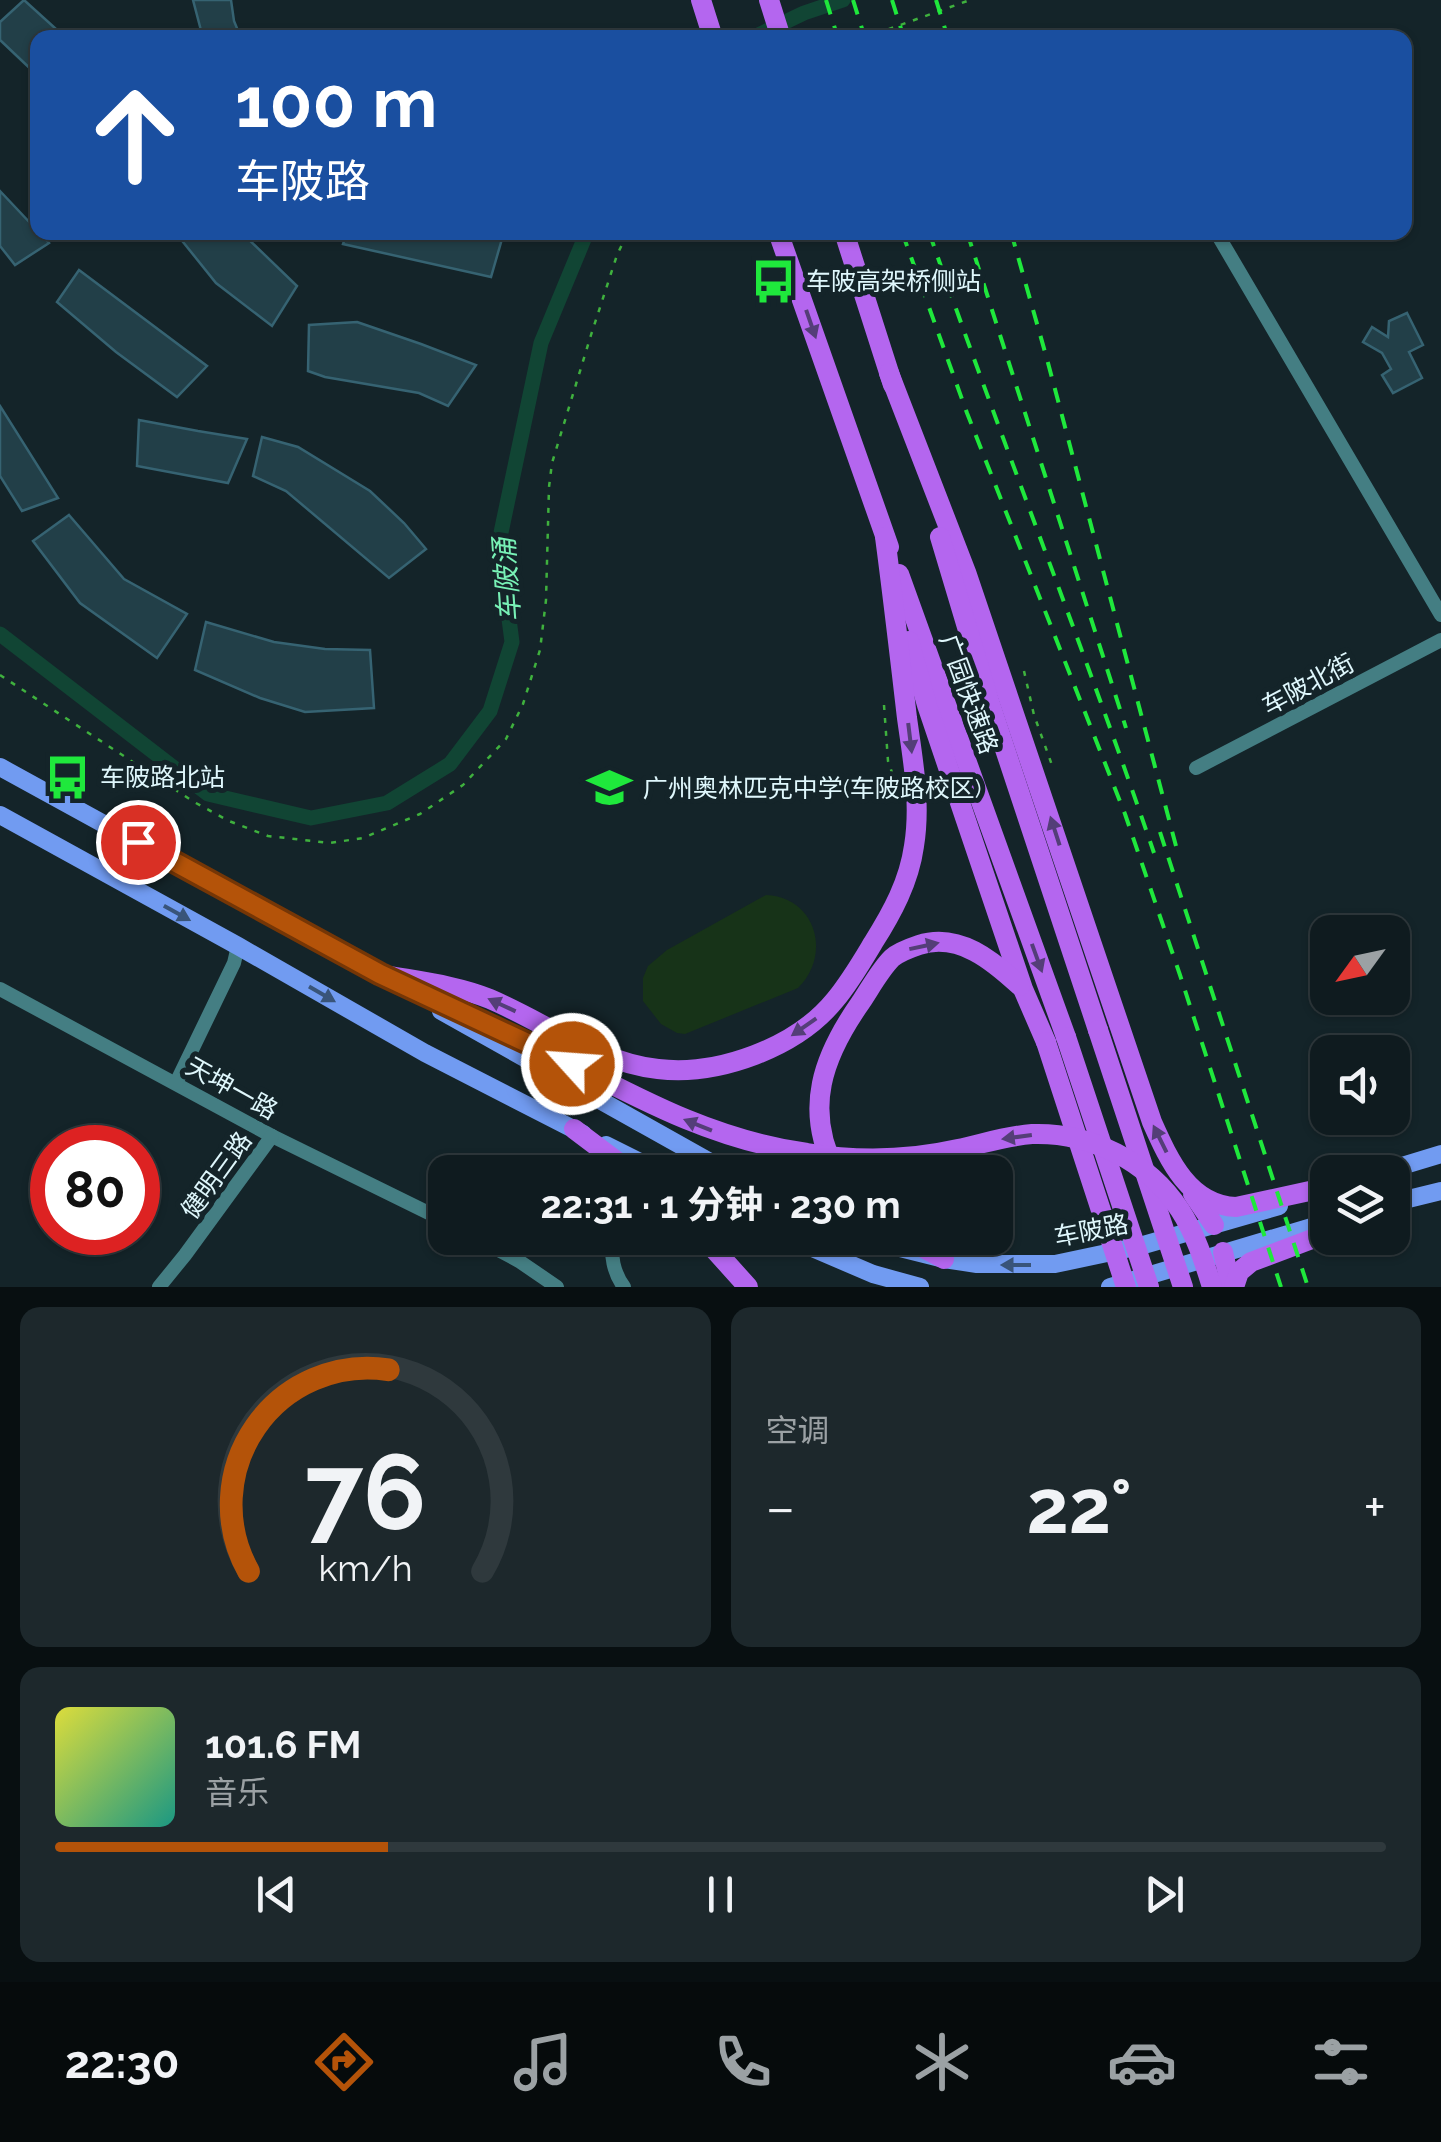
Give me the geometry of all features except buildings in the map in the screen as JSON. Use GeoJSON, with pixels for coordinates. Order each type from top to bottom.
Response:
{"type":"FeatureCollection","features":[{"type":"Feature","properties":{"kind":"highway"},"geometry":{"type":"LineString","coordinates":[[702,0],[711,30]]}},
{"type":"Feature","properties":{"kind":"highway"},"geometry":{"type":"LineString","coordinates":[[768,0],[778,30]]}},
{"type":"Feature","properties":{"kind":"highway","name":"广园快速路"},"geometry":{"type":"LineString","coordinates":[[781,240],[1056,1039],[1148,1287]]}},
{"type":"Feature","properties":{"kind":"highway","name":"广园快速路"},"geometry":{"type":"LineString","coordinates":[[847,240],[990,704],[1182,1287]]}},
{"type":"Feature","properties":{"kind":"highway"},"geometry":{"type":"LineString","coordinates":[[889,374],[966,572],[1152,1122],[1166,1152],[1214,1225]]}},
{"type":"Feature","properties":{"kind":"highway"},"geometry":{"type":"LineString","coordinates":[[380,974],[487,998],[617,1061],[660,1069],[732,1064],[764,1052],[813,1021],[833,1003],[887,921],[904,884],[914,846],[917,793],[886,537]]}},
{"type":"Feature","properties":{"kind":"highway"},"geometry":{"type":"LineString","coordinates":[[886,537],[927,705],[1023,989],[1056,1039],[1126,1287]]}},
{"type":"Feature","properties":{"kind":"highway"},"geometry":{"type":"LineString","coordinates":[[830,1155],[819,1111],[830,1052],[894,956],[927,942],[966,946],[990,960],[1023,989]]}},
{"type":"Feature","properties":{"kind":"highway"},"geometry":{"type":"LineString","coordinates":[[380,974],[691,1123],[808,1154],[908,1156],[1033,1134],[1088,1141],[1136,1164],[1159,1183],[1181,1210],[1212,1287]]}},
{"type":"Feature","properties":{"kind":"highway"},"geometry":{"type":"LineString","coordinates":[[574,1129],[608,1155]]}},
{"type":"Feature","properties":{"kind":"highway"},"geometry":{"type":"LineString","coordinates":[[1179,1172],[1206,1200],[1221,1206],[1236,1207],[1310,1192]]}},
{"type":"Feature","properties":{"kind":"highway"},"geometry":{"type":"LineString","coordinates":[[1233,1287],[1238,1272],[1251,1262],[1310,1240]]}},
{"type":"Feature","properties":{"kind":"highway"},"geometry":{"type":"LineString","coordinates":[[1223,1252],[1233,1287]]}},
{"type":"Feature","properties":{"kind":"highway"},"geometry":{"type":"LineString","coordinates":[[719,1255],[748,1287]]}},
{"type":"Feature","properties":{"kind":"highway"},"geometry":{"type":"LineString","coordinates":[[935,1255],[944,1260]]}},
{"type":"Feature","properties":{"kind":"main road"},"geometry":{"type":"LineString","coordinates":[[0,767],[380,974],[697,1155]]}},
{"type":"Feature","properties":{"kind":"main road"},"geometry":{"type":"LineString","coordinates":[[0,815],[425,1053],[626,1155]]}},
{"type":"Feature","properties":{"kind":"main road"},"geometry":{"type":"LineString","coordinates":[[1410,1163],[1441,1154]]}},
{"type":"Feature","properties":{"kind":"main road"},"geometry":{"type":"LineString","coordinates":[[1410,1198],[1436,1192]]}},
{"type":"Feature","properties":{"kind":"main road","name":"车陂路"},"geometry":{"type":"LineString","coordinates":[[925,1255],[1002,1265],[1056,1264],[1140,1246],[1310,1194]]}},
{"type":"Feature","properties":{"kind":"main road"},"geometry":{"type":"LineString","coordinates":[[1214,1225],[1223,1252]]}},
{"type":"Feature","properties":{"kind":"main road"},"geometry":{"type":"LineString","coordinates":[[1110,1287],[1310,1227]]}},
{"type":"Feature","properties":{"kind":"main road"},"geometry":{"type":"LineString","coordinates":[[829,1255],[873,1274],[920,1287]]}},
{"type":"Feature","properties":{"kind":"street"},"geometry":{"type":"LineString","coordinates":[[1221,240],[1441,615]]}},
{"type":"Feature","properties":{"kind":"street","name":"车陂北街"},"geometry":{"type":"LineString","coordinates":[[1196,768],[1441,640]]}},
{"type":"Feature","properties":{"kind":"street"},"geometry":{"type":"LineString","coordinates":[[176,1083],[229,974],[238,946]]}},
{"type":"Feature","properties":{"kind":"street","name":"天坤一路"},"geometry":{"type":"LineString","coordinates":[[0,990],[272,1136],[428,1213]]}},
{"type":"Feature","properties":{"kind":"street","name":"健明三路"},"geometry":{"type":"LineString","coordinates":[[159,1287],[272,1136]]}},
{"type":"Feature","properties":{"kind":"street"},"geometry":{"type":"LineString","coordinates":[[1436,1192],[1441,1209]]}},
{"type":"Feature","properties":{"kind":"street"},"geometry":{"type":"LineString","coordinates":[[509,1255],[557,1287]]}},
{"type":"Feature","properties":{"kind":"street"},"geometry":{"type":"LineString","coordinates":[[611,1255],[617,1278],[624,1287]]}},
{"type":"Feature","properties":{"kind":"path"},"geometry":{"type":"LineString","coordinates":[[886,30],[970,0]]}},
{"type":"Feature","properties":{"kind":"path"},"geometry":{"type":"LineString","coordinates":[[0,675],[194,802],[268,836],[330,843],[362,838],[420,814],[463,785],[506,738],[523,704],[540,650],[552,463],[624,240]]}},
{"type":"Feature","properties":{"kind":"path"},"geometry":{"type":"LineString","coordinates":[[1024,671],[1034,715],[1053,768]]}},
{"type":"Feature","properties":{"kind":"path"},"geometry":{"type":"LineString","coordinates":[[884,705],[888,761],[899,793]]}},
{"type":"Feature","properties":{"kind":"green space"},"geometry":{"type":"Polygon","coordinates":[[[766,895],[797,906],[814,930],[814,960],[798,988],[685,1034],[661,1024],[643,1001],[643,978],[648,966],[667,950],[766,895]]]}},
{"type":"Feature","properties":{"kind":"waterway","name":"车陂涌"},"geometry":{"type":"LineString","coordinates":[[769,30],[843,0]]}},
{"type":"Feature","properties":{"kind":"waterway","name":"车陂涌"},"geometry":{"type":"LineString","coordinates":[[0,634],[208,794],[311,818],[387,803],[450,764],[490,711],[512,642],[499,542],[541,343],[584,240]]}},
{"type":"Feature","properties":{"kind":"railway"},"geometry":{"type":"LineString","coordinates":[[826,0],[835,30]]}},
{"type":"Feature","properties":{"kind":"railway"},"geometry":{"type":"LineString","coordinates":[[853,0],[862,30]]}},
{"type":"Feature","properties":{"kind":"railway"},"geometry":{"type":"LineString","coordinates":[[892,0],[901,30]]}},
{"type":"Feature","properties":{"kind":"railway"},"geometry":{"type":"LineString","coordinates":[[936,0],[945,30]]}},
{"type":"Feature","properties":{"kind":"railway"},"geometry":{"type":"LineString","coordinates":[[905,240],[967,413],[1125,814],[1281,1287]]}},
{"type":"Feature","properties":{"kind":"railway"},"geometry":{"type":"LineString","coordinates":[[932,240],[1154,853]]}},
{"type":"Feature","properties":{"kind":"railway"},"geometry":{"type":"LineString","coordinates":[[970,240],[1126,728]]}},
{"type":"Feature","properties":{"kind":"railway"},"geometry":{"type":"LineString","coordinates":[[1013,240],[1176,846]]}},
{"type":"Feature","properties":{"kind":"railway"},"geometry":{"type":"LineString","coordinates":[[1160,832],[1308,1287]]}},
{"type":"Feature","properties":{"kind":"place","name":"车陂高架桥侧站"},"geometry":{"type":"Point","coordinates":[773,281]}},
{"type":"Feature","properties":{"kind":"place","name":"车陂路北站"},"geometry":{"type":"Point","coordinates":[67,777]}},
{"type":"Feature","properties":{"kind":"place","name":"广州奥林匹克中学(车陂路校区)"},"geometry":{"type":"Point","coordinates":[610,788]}},
{"type":"Feature","properties":{"kind":"route"},"geometry":{"type":"LineString","coordinates":[[138,842],[380,974],[572,1064]]}}]}
